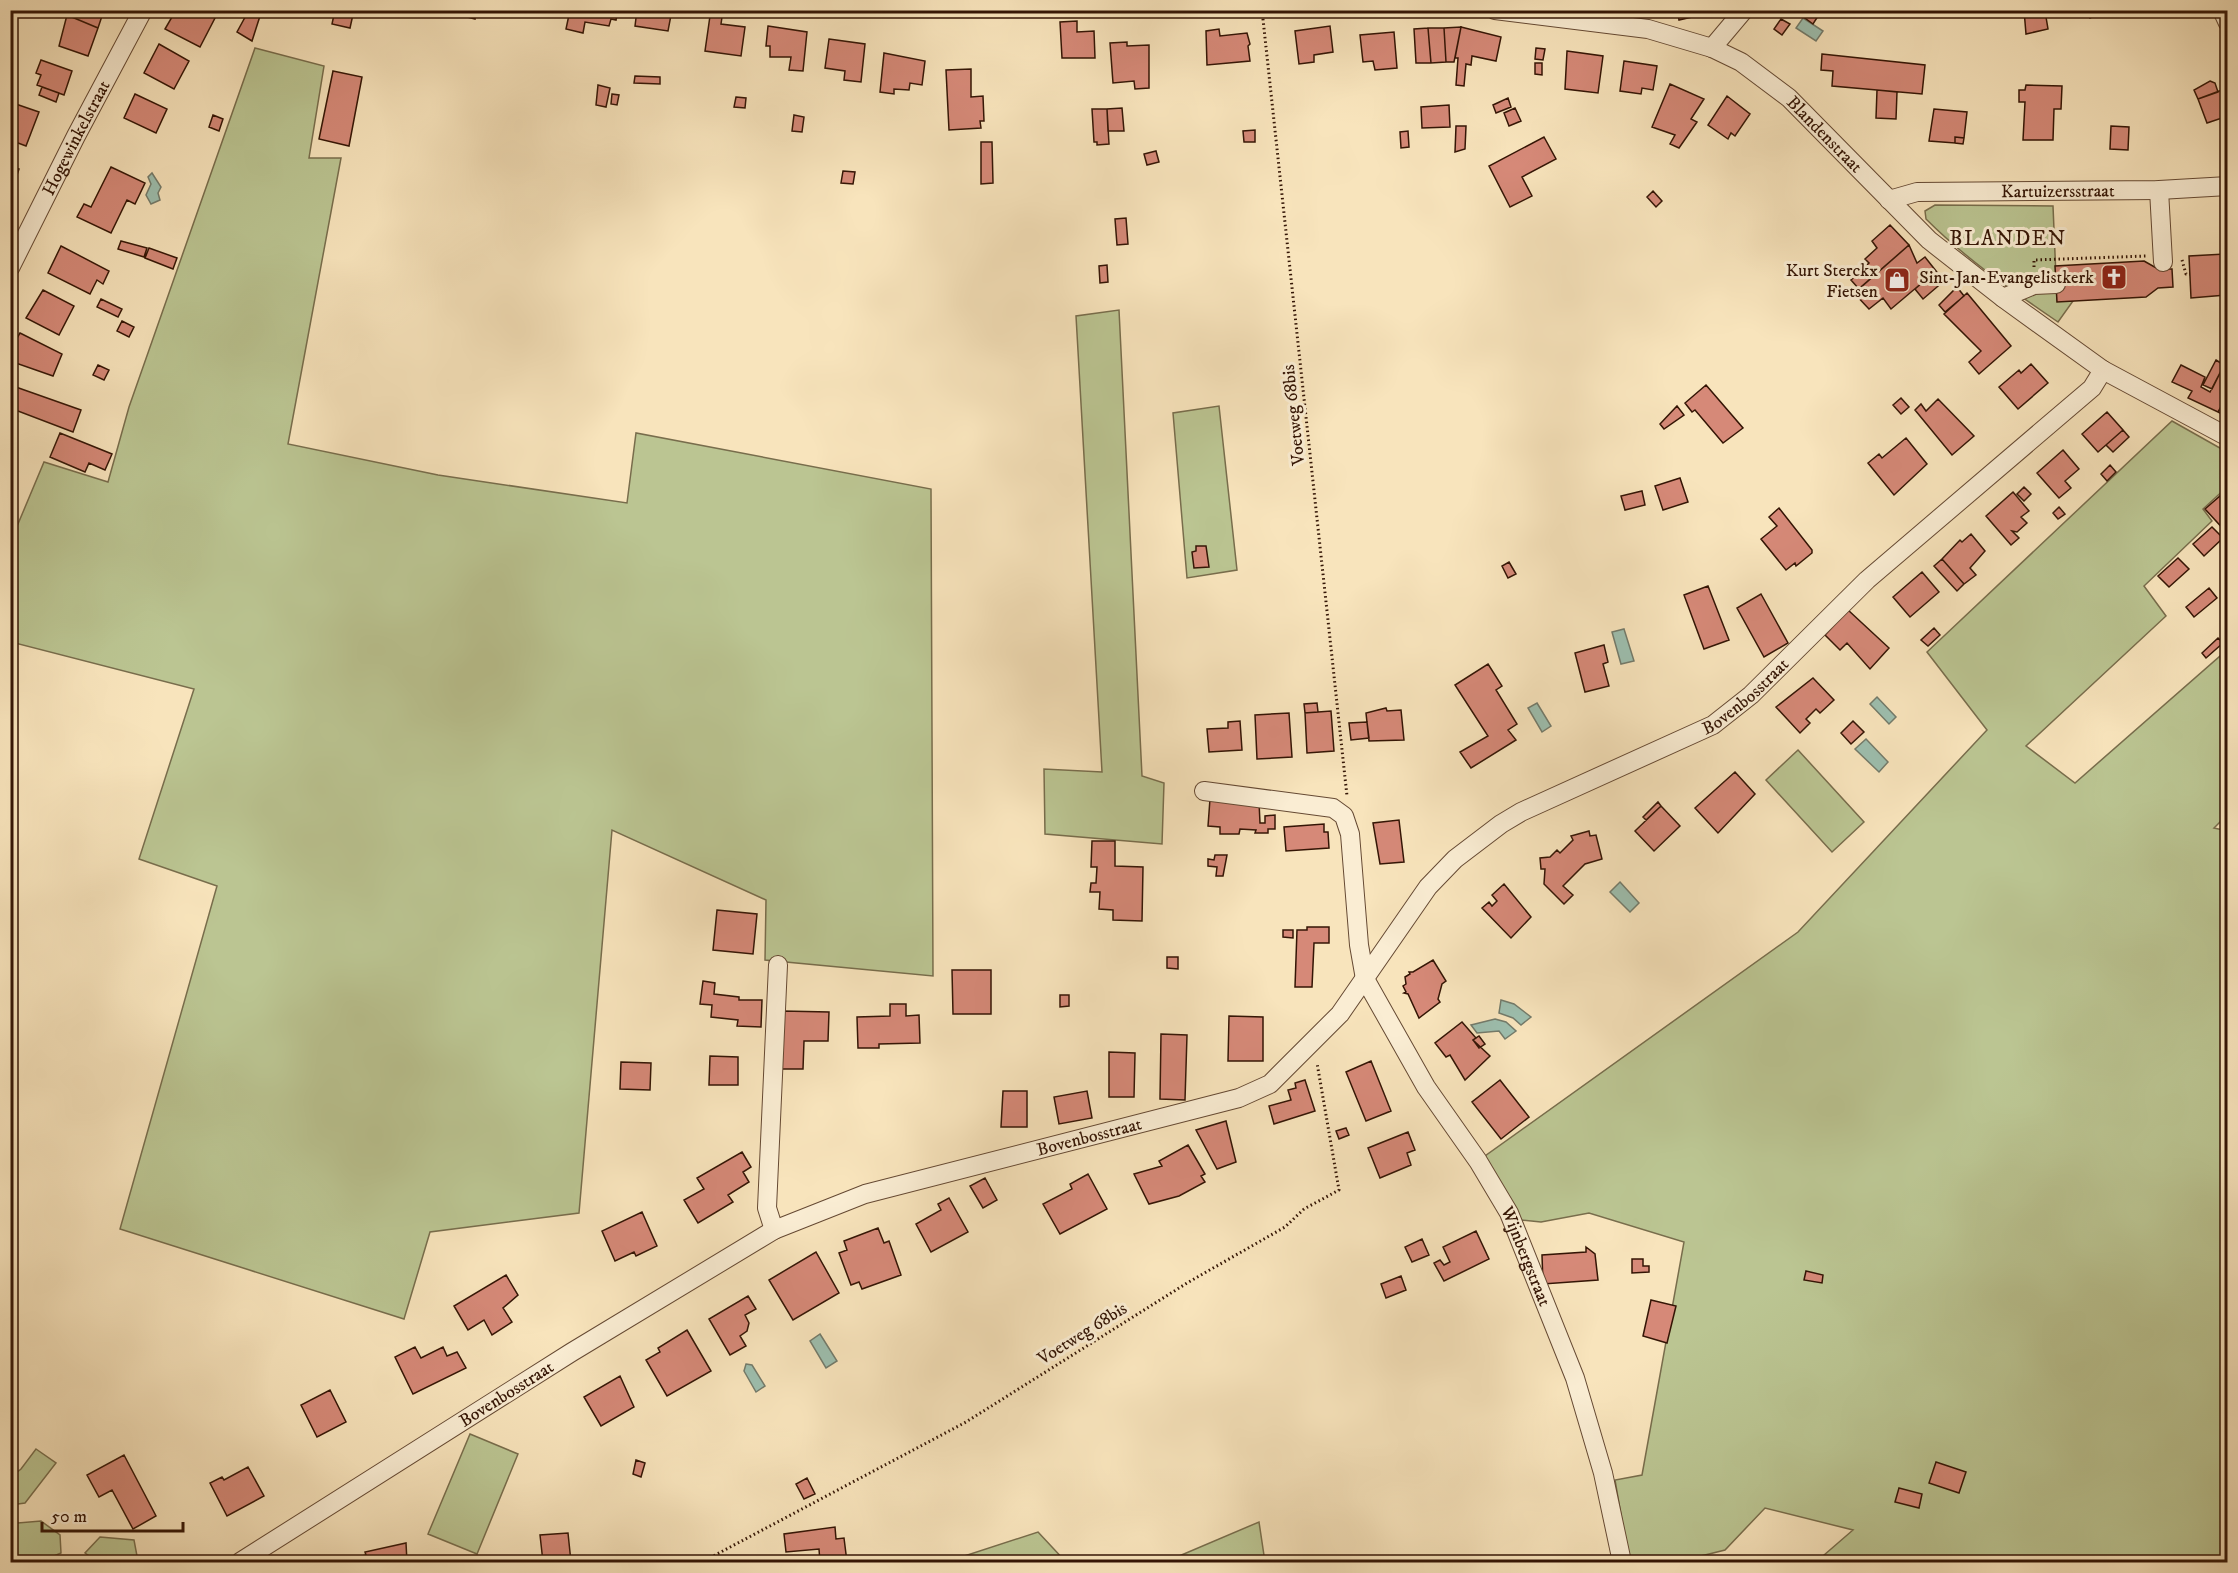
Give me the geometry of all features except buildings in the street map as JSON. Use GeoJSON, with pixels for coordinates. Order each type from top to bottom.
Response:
{"type":"FeatureCollection","features":[{"type":"Feature","properties":{"kind":"street","name":"Hogewinkelstraat"},"geometry":{"type":"LineString","coordinates":[[10,268],[76,136],[143,10]]}},
{"type":"Feature","properties":{"kind":"street","name":"Blandenstraat"},"geometry":{"type":"LineString","coordinates":[[1495,10],[1648,29],[1713,48],[1741,62],[1789,98],[1929,240],[2003,298],[2103,370],[2228,437]]}},
{"type":"Feature","properties":{"kind":"street"},"geometry":{"type":"LineString","coordinates":[[1713,48],[1744,10]]}},
{"type":"Feature","properties":{"kind":"street"},"geometry":{"type":"LineString","coordinates":[[2222,10],[2228,23]]}},
{"type":"Feature","properties":{"kind":"street","name":"Kartuizersstraat"},"geometry":{"type":"LineString","coordinates":[[1889,200],[1917,192],[2159,190],[2228,186]]}},
{"type":"Feature","properties":{"kind":"street"},"geometry":{"type":"LineString","coordinates":[[2159,190],[2162,259]]}},
{"type":"Feature","properties":{"kind":"street"},"geometry":{"type":"LineString","coordinates":[[2003,298],[2034,285],[2056,284]]}},
{"type":"Feature","properties":{"kind":"street","name":"Bovenbosstraat"},"geometry":{"type":"LineString","coordinates":[[240,1563],[572,1352],[774,1230],[865,1194],[1239,1098],[1270,1084],[1340,1014],[1428,888],[1455,859],[1492,830],[1521,812],[1713,725],[1751,695],[1867,580],[2092,388],[2103,370]]}},
{"type":"Feature","properties":{"kind":"street"},"geometry":{"type":"LineString","coordinates":[[1204,791],[1333,808],[1344,816],[1350,834],[1359,945],[1365,979]]}},
{"type":"Feature","properties":{"kind":"street"},"geometry":{"type":"LineString","coordinates":[[774,1230],[767,1208],[767,1198],[778,965]]}},
{"type":"Feature","properties":{"kind":"street","name":"Wijnbergstraat"},"geometry":{"type":"LineString","coordinates":[[1365,979],[1426,1087],[1478,1161],[1509,1213],[1575,1378],[1603,1473],[1622,1563]]}},
{"type":"Feature","properties":{"kind":"path","name":"Voetweg 68bis"},"geometry":{"type":"LineString","coordinates":[[1262,10],[1346,771],[1347,802],[1344,816]]}},
{"type":"Feature","properties":{"kind":"path"},"geometry":{"type":"LineString","coordinates":[[2034,285],[2034,260],[2182,260],[2186,274],[2190,274]]}},
{"type":"Feature","properties":{"kind":"path","name":"Voetweg 68bis"},"geometry":{"type":"LineString","coordinates":[[702,1563],[966,1422],[1187,1283],[1285,1227],[1304,1209],[1339,1190],[1313,1043]]}},
{"type":"Feature","properties":{"kind":"green space"},"geometry":{"type":"Polygon","coordinates":[[[255,48],[324,66],[309,158],[341,158],[288,444],[438,475],[627,503],[636,433],[931,489],[933,976],[765,960],[766,900],[612,830],[579,1213],[430,1232],[404,1319],[120,1229],[217,886],[139,859],[194,689],[11,642],[10,543],[44,462],[108,482],[129,407],[255,48]]]}},
{"type":"Feature","properties":{"kind":"green space"},"geometry":{"type":"Polygon","coordinates":[[[1935,205],[2053,206],[2057,301],[2073,301],[2058,322],[1989,274],[1941,234],[1926,219],[1925,211],[1935,205]]]}},
{"type":"Feature","properties":{"kind":"green space"},"geometry":{"type":"Polygon","coordinates":[[[1119,310],[1142,776],[1164,783],[1162,844],[1045,834],[1044,769],[1102,772],[1076,316],[1119,310]]]}},
{"type":"Feature","properties":{"kind":"green space"},"geometry":{"type":"Polygon","coordinates":[[[1219,406],[1237,570],[1187,578],[1173,413],[1219,406]]]}},
{"type":"Feature","properties":{"kind":"green space"},"geometry":{"type":"Polygon","coordinates":[[[2172,421],[2227,452],[2227,487],[2203,509],[2212,521],[2144,586],[2166,616],[2026,746],[2075,783],[2227,650],[2227,815],[2214,828],[2228,831],[2227,1562],[1816,1562],[1853,1530],[1765,1508],[1725,1550],[1677,1562],[1629,1562],[1615,1480],[1642,1475],[1684,1242],[1589,1213],[1541,1222],[1521,1220],[1485,1156],[1798,932],[1987,730],[1927,652],[2172,421]]]}},
{"type":"Feature","properties":{"kind":"green space"},"geometry":{"type":"Polygon","coordinates":[[[1798,750],[1864,822],[1832,852],[1766,780],[1798,750]]]}},
{"type":"Feature","properties":{"kind":"green space"},"geometry":{"type":"Polygon","coordinates":[[[470,1434],[518,1454],[477,1554],[428,1534],[470,1434]]]}},
{"type":"Feature","properties":{"kind":"green space"},"geometry":{"type":"Polygon","coordinates":[[[36,1449],[56,1463],[25,1503],[11,1505],[11,1477],[21,1469],[36,1449]]]}},
{"type":"Feature","properties":{"kind":"green space"},"geometry":{"type":"Polygon","coordinates":[[[11,1508],[18,1523],[41,1521],[60,1535],[61,1553],[47,1559],[30,1557],[31,1562],[11,1562],[11,1508]]]}},
{"type":"Feature","properties":{"kind":"green space"},"geometry":{"type":"Polygon","coordinates":[[[1259,1522],[1265,1562],[1165,1562],[1259,1522]]]}},
{"type":"Feature","properties":{"kind":"green space"},"geometry":{"type":"Polygon","coordinates":[[[1038,1532],[1066,1562],[946,1562],[1038,1532]]]}},
{"type":"Feature","properties":{"kind":"green space"},"geometry":{"type":"Polygon","coordinates":[[[100,1537],[134,1540],[137,1556],[154,1562],[98,1562],[85,1553],[100,1537]]]}},
{"type":"Feature","properties":{"kind":"shaded area"},"geometry":{"type":"Polygon","coordinates":[[[1803,18],[1823,31],[1816,41],[1796,28],[1803,18]]]}},
{"type":"Feature","properties":{"kind":"shaded area"},"geometry":{"type":"Polygon","coordinates":[[[152,173],[161,187],[158,193],[160,200],[151,204],[146,195],[151,184],[148,177],[152,173]]]}},
{"type":"Feature","properties":{"kind":"shaded area"},"geometry":{"type":"Polygon","coordinates":[[[1624,629],[1634,661],[1621,664],[1612,632],[1624,629]]]}},
{"type":"Feature","properties":{"kind":"shaded area"},"geometry":{"type":"Polygon","coordinates":[[[1877,697],[1896,717],[1889,724],[1870,704],[1877,697]]]}},
{"type":"Feature","properties":{"kind":"shaded area"},"geometry":{"type":"Polygon","coordinates":[[[1537,703],[1551,726],[1542,732],[1528,708],[1537,703]]]}},
{"type":"Feature","properties":{"kind":"shaded area"},"geometry":{"type":"Polygon","coordinates":[[[1866,739],[1888,762],[1879,772],[1855,749],[1866,739]]]}},
{"type":"Feature","properties":{"kind":"shaded area"},"geometry":{"type":"Polygon","coordinates":[[[1620,882],[1639,903],[1630,912],[1610,892],[1620,882]]]}},
{"type":"Feature","properties":{"kind":"shaded area"},"geometry":{"type":"Polygon","coordinates":[[[1501,1000],[1514,1004],[1531,1017],[1521,1025],[1513,1018],[1499,1013],[1501,1000]]]}},
{"type":"Feature","properties":{"kind":"shaded area"},"geometry":{"type":"Polygon","coordinates":[[[1495,1019],[1506,1022],[1516,1031],[1505,1039],[1499,1031],[1477,1033],[1471,1025],[1495,1019]]]}},
{"type":"Feature","properties":{"kind":"shaded area"},"geometry":{"type":"Polygon","coordinates":[[[820,1334],[837,1361],[826,1368],[810,1341],[820,1334]]]}},
{"type":"Feature","properties":{"kind":"shaded area"},"geometry":{"type":"Polygon","coordinates":[[[746,1364],[752,1365],[765,1386],[756,1392],[744,1371],[746,1364]]]}},
{"type":"Feature","properties":{"kind":"place","name":"Sint-Jan-Evangelistkerk"},"geometry":{"type":"Point","coordinates":[2114,277]}},
{"type":"Feature","properties":{"kind":"place","name":"Kurt Sterckx Fietsen"},"geometry":{"type":"Point","coordinates":[1897,280]}},
{"type":"Feature","properties":{"kind":"district","name":"BLANDEN"},"geometry":{"type":"Point","coordinates":[2008,238]}}]}
